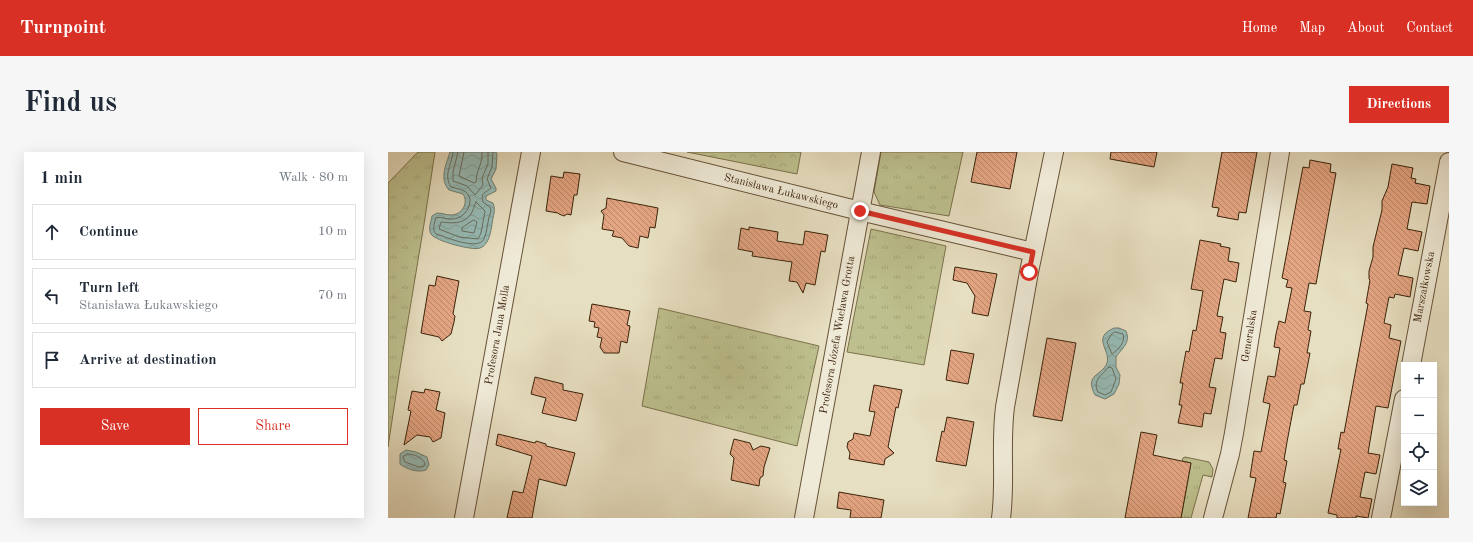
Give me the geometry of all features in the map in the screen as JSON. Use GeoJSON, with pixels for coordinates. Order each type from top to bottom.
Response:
{"type":"FeatureCollection","features":[{"type":"Feature","properties":{"kind":"street","name":"Profesora Jana Molla"},"geometry":{"type":"LineString","coordinates":[[464,518],[531,152]]}},
{"type":"Feature","properties":{"kind":"street","name":"Stanisława Łukawskiego"},"geometry":{"type":"LineString","coordinates":[[623,152],[1033,252]]}},
{"type":"Feature","properties":{"kind":"street","name":"Profesora Józefa Wacława Grotta"},"geometry":{"type":"LineString","coordinates":[[804,518],[871,152]]}},
{"type":"Feature","properties":{"kind":"street"},"geometry":{"type":"LineString","coordinates":[[1000,518],[1003,488],[1003,420],[1033,252],[1054,152]]}},
{"type":"Feature","properties":{"kind":"street","name":"Generalska"},"geometry":{"type":"LineString","coordinates":[[1213,518],[1230,454],[1280,152]]}},
{"type":"Feature","properties":{"kind":"street","name":"Marszałkowska"},"geometry":{"type":"LineString","coordinates":[[1412,362],[1449,162]]}},
{"type":"Feature","properties":{"kind":"street"},"geometry":{"type":"LineString","coordinates":[[1381,518],[1401,415]]}},
{"type":"Feature","properties":{"kind":"green space"},"geometry":{"type":"Polygon","coordinates":[[[418,152],[435,152],[388,447],[388,183],[418,152]]]}},
{"type":"Feature","properties":{"kind":"green space"},"geometry":{"type":"Polygon","coordinates":[[[687,152],[801,152],[797,174],[687,152]]]}},
{"type":"Feature","properties":{"kind":"green space"},"geometry":{"type":"Polygon","coordinates":[[[881,152],[963,152],[949,216],[880,205],[874,192],[881,152]]]}},
{"type":"Feature","properties":{"kind":"green space"},"geometry":{"type":"Polygon","coordinates":[[[871,229],[946,246],[924,365],[847,352],[871,229]]]}},
{"type":"Feature","properties":{"kind":"green space"},"geometry":{"type":"Polygon","coordinates":[[[659,308],[819,346],[797,446],[642,406],[659,308]]]}},
{"type":"Feature","properties":{"kind":"green space"},"geometry":{"type":"Polygon","coordinates":[[[1185,457],[1209,462],[1213,469],[1212,477],[1203,475],[1191,518],[1181,518],[1191,463],[1182,461],[1185,457]]]}},
{"type":"Feature","properties":{"kind":"water"},"geometry":{"type":"Polygon","coordinates":[[[450,152],[496,152],[497,154],[496,169],[491,179],[496,191],[486,196],[486,200],[493,203],[494,208],[491,230],[486,244],[480,248],[476,249],[462,247],[439,240],[430,232],[432,216],[437,213],[449,215],[458,213],[465,205],[465,197],[463,194],[449,190],[444,181],[445,167],[450,152]]]}},
{"type":"Feature","properties":{"kind":"water"},"geometry":{"type":"Polygon","coordinates":[[[1114,328],[1119,328],[1126,331],[1127,342],[1116,357],[1116,367],[1120,375],[1119,384],[1114,394],[1105,399],[1095,395],[1092,388],[1092,383],[1095,376],[1105,367],[1107,363],[1108,358],[1103,340],[1107,332],[1114,328]]]}},
{"type":"Feature","properties":{"kind":"water"},"geometry":{"type":"Polygon","coordinates":[[[406,450],[416,452],[427,457],[429,465],[426,470],[412,470],[400,464],[400,454],[406,450]]]}},
{"type":"Feature","properties":{"kind":"building"},"geometry":{"type":"Polygon","coordinates":[[[977,152],[1017,152],[1010,189],[971,182],[977,152]]]}},
{"type":"Feature","properties":{"kind":"building"},"geometry":{"type":"Polygon","coordinates":[[[1111,152],[1157,152],[1154,167],[1110,159],[1111,152]]]}},
{"type":"Feature","properties":{"kind":"building"},"geometry":{"type":"Polygon","coordinates":[[[1222,152],[1257,152],[1246,213],[1239,212],[1238,220],[1217,216],[1219,208],[1212,207],[1222,152]]]}},
{"type":"Feature","properties":{"kind":"building"},"geometry":{"type":"Polygon","coordinates":[[[1310,160],[1331,164],[1330,172],[1336,173],[1316,284],[1309,283],[1304,311],[1311,312],[1308,330],[1311,331],[1307,353],[1310,353],[1304,384],[1301,384],[1297,405],[1294,405],[1287,442],[1284,460],[1287,461],[1283,482],[1286,483],[1280,514],[1277,513],[1276,518],[1248,518],[1256,478],[1250,477],[1254,451],[1261,452],[1270,404],[1263,402],[1268,376],[1275,377],[1280,348],[1274,347],[1276,334],[1279,321],[1285,323],[1292,288],[1286,287],[1288,280],[1282,278],[1303,167],[1309,168],[1310,160]]]}},
{"type":"Feature","properties":{"kind":"building"},"geometry":{"type":"Polygon","coordinates":[[[1392,164],[1413,168],[1411,178],[1416,179],[1415,183],[1430,186],[1427,204],[1412,202],[1407,229],[1422,232],[1418,251],[1404,248],[1398,275],[1413,278],[1410,297],[1395,294],[1394,298],[1389,297],[1384,323],[1391,325],[1389,338],[1401,341],[1388,408],[1376,406],[1368,453],[1380,455],[1376,474],[1365,472],[1360,497],[1372,499],[1368,518],[1356,516],[1356,518],[1337,518],[1337,515],[1328,513],[1341,449],[1338,449],[1341,432],[1344,433],[1368,304],[1366,303],[1370,280],[1369,271],[1373,257],[1373,247],[1382,210],[1382,201],[1388,187],[1392,164]]]}},
{"type":"Feature","properties":{"kind":"building"},"geometry":{"type":"Polygon","coordinates":[[[564,172],[580,174],[577,195],[574,195],[571,215],[567,214],[564,216],[558,213],[546,211],[551,176],[563,178],[564,172]]]}},
{"type":"Feature","properties":{"kind":"building"},"geometry":{"type":"Polygon","coordinates":[[[607,198],[658,208],[655,228],[650,227],[648,238],[640,236],[638,248],[629,246],[622,238],[612,236],[614,231],[602,229],[604,215],[601,211],[606,208],[607,198]]]}},
{"type":"Feature","properties":{"kind":"building"},"geometry":{"type":"Polygon","coordinates":[[[749,227],[778,232],[777,241],[803,245],[805,231],[828,235],[825,252],[821,251],[815,285],[806,283],[803,293],[797,282],[789,281],[792,262],[752,256],[753,252],[738,249],[741,228],[749,230],[749,227]]]}},
{"type":"Feature","properties":{"kind":"building"},"geometry":{"type":"Polygon","coordinates":[[[1200,240],[1221,244],[1220,246],[1230,248],[1228,261],[1239,263],[1236,282],[1224,279],[1217,316],[1223,317],[1220,332],[1226,333],[1222,359],[1215,358],[1209,387],[1216,388],[1211,414],[1204,413],[1202,427],[1178,423],[1182,405],[1179,405],[1183,383],[1180,383],[1186,351],[1189,352],[1193,330],[1196,331],[1203,291],[1191,289],[1200,240]]]}},
{"type":"Feature","properties":{"kind":"building"},"geometry":{"type":"Polygon","coordinates":[[[955,267],[997,274],[988,316],[972,313],[975,296],[967,283],[953,280],[955,267]]]}},
{"type":"Feature","properties":{"kind":"building"},"geometry":{"type":"Polygon","coordinates":[[[437,276],[459,281],[453,314],[455,316],[451,334],[442,341],[439,337],[421,333],[429,285],[435,286],[437,276]]]}},
{"type":"Feature","properties":{"kind":"building"},"geometry":{"type":"Polygon","coordinates":[[[592,304],[630,311],[627,325],[630,326],[627,343],[621,341],[619,353],[604,353],[600,347],[602,338],[597,337],[599,328],[594,327],[595,322],[589,321],[592,304]]]}},
{"type":"Feature","properties":{"kind":"building"},"geometry":{"type":"Polygon","coordinates":[[[1047,338],[1076,343],[1062,421],[1033,416],[1047,338]]]}},
{"type":"Feature","properties":{"kind":"building"},"geometry":{"type":"Polygon","coordinates":[[[951,350],[974,354],[968,384],[946,380],[951,350]]]}},
{"type":"Feature","properties":{"kind":"building"},"geometry":{"type":"Polygon","coordinates":[[[535,377],[563,384],[563,390],[583,394],[576,421],[542,413],[546,398],[531,394],[535,377]]]}},
{"type":"Feature","properties":{"kind":"building"},"geometry":{"type":"Polygon","coordinates":[[[874,385],[902,390],[898,408],[896,407],[888,447],[894,453],[885,459],[884,465],[849,459],[850,453],[847,447],[848,442],[853,439],[854,433],[870,436],[875,412],[869,411],[874,385]]]}},
{"type":"Feature","properties":{"kind":"building"},"geometry":{"type":"Polygon","coordinates":[[[425,389],[440,392],[436,410],[445,413],[441,438],[433,442],[430,437],[417,435],[404,445],[411,411],[408,410],[412,391],[424,393],[425,389]]]}},
{"type":"Feature","properties":{"kind":"building"},"geometry":{"type":"Polygon","coordinates":[[[947,417],[974,422],[966,466],[936,461],[942,431],[944,432],[947,417]]]}},
{"type":"Feature","properties":{"kind":"building"},"geometry":{"type":"Polygon","coordinates":[[[1141,432],[1157,435],[1153,455],[1191,463],[1181,518],[1125,518],[1141,432]]]}},
{"type":"Feature","properties":{"kind":"building"},"geometry":{"type":"Polygon","coordinates":[[[498,434],[535,443],[536,441],[546,444],[546,446],[575,453],[566,486],[539,479],[532,518],[507,518],[513,491],[523,493],[532,456],[496,445],[498,434]]]}},
{"type":"Feature","properties":{"kind":"building"},"geometry":{"type":"Polygon","coordinates":[[[734,439],[750,443],[753,450],[761,446],[770,448],[764,467],[763,476],[760,478],[759,486],[731,480],[734,458],[730,454],[734,439]]]}},
{"type":"Feature","properties":{"kind":"building"},"geometry":{"type":"Polygon","coordinates":[[[839,492],[884,500],[881,518],[850,518],[851,510],[837,508],[839,492]]]}},
{"type":"Feature","properties":{"kind":"route"},"geometry":{"type":"LineString","coordinates":[[860,211],[1033,252],[1029,272]]}}]}
